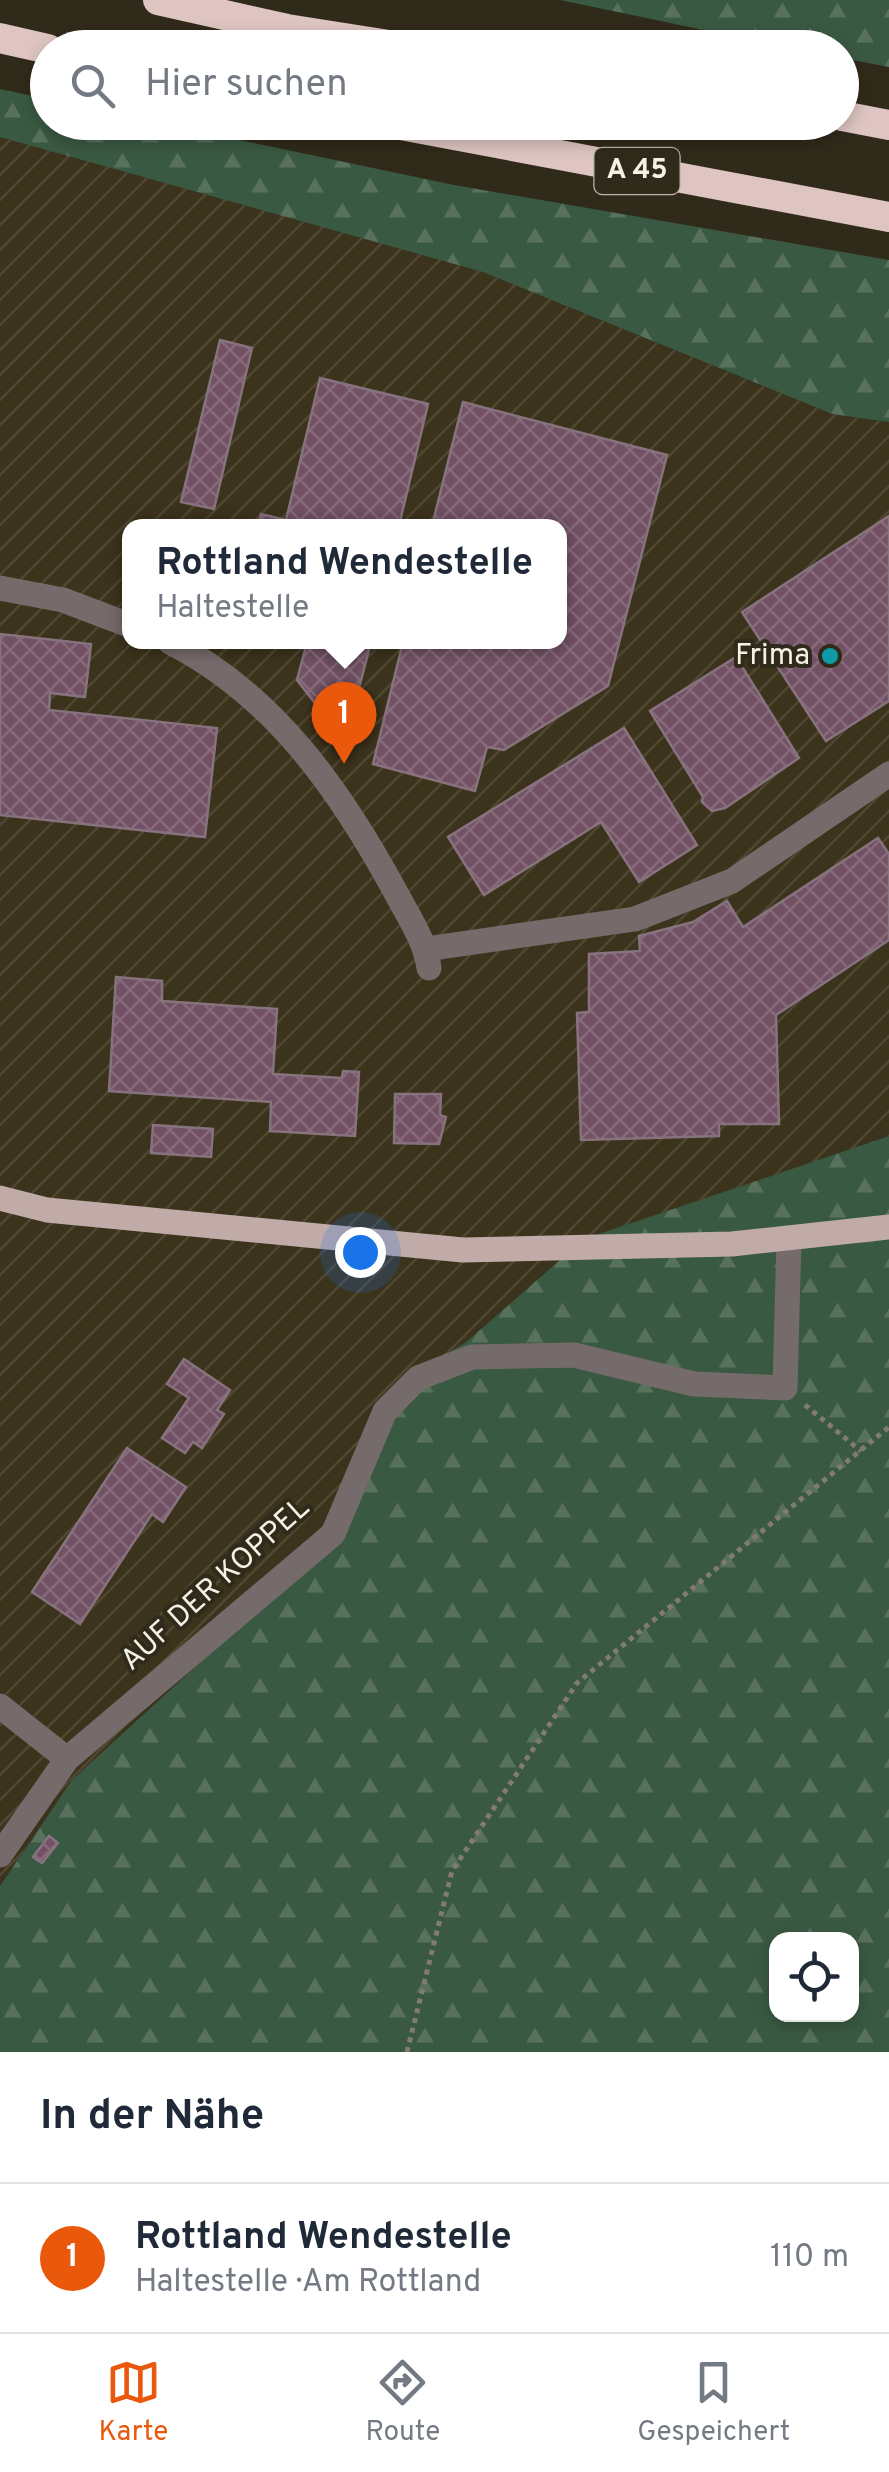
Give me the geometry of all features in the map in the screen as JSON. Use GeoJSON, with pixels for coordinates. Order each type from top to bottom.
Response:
{"type":"FeatureCollection","features":[{"type":"Feature","properties":{"kind":"highway"},"geometry":{"type":"LineString","coordinates":[[158,0],[293,30]]}},
{"type":"Feature","properties":{"kind":"highway"},"geometry":{"type":"LineString","coordinates":[[0,38],[30,45]]}},
{"type":"Feature","properties":{"kind":"highway"},"geometry":{"type":"LineString","coordinates":[[859,119],[889,125]]}},
{"type":"Feature","properties":{"kind":"highway","name":"A 45"},"geometry":{"type":"LineString","coordinates":[[480,140],[889,217]]}},
{"type":"Feature","properties":{"kind":"main road"},"geometry":{"type":"LineString","coordinates":[[0,1198],[48,1210],[463,1250],[732,1244],[889,1227]]}},
{"type":"Feature","properties":{"kind":"street"},"geometry":{"type":"LineString","coordinates":[[0,588],[63,600],[122,622]]}},
{"type":"Feature","properties":{"kind":"street"},"geometry":{"type":"LineString","coordinates":[[182,649],[233,679],[294,738],[326,778],[428,958],[651,912],[732,881],[889,774]]}},
{"type":"Feature","properties":{"kind":"street"},"geometry":{"type":"LineString","coordinates":[[784,1388],[789,1238]]}},
{"type":"Feature","properties":{"kind":"street","name":"AUF DER KOPPEL"},"geometry":{"type":"LineString","coordinates":[[0,1855],[68,1758],[333,1534],[384,1411],[418,1378],[472,1358],[574,1355],[694,1384],[784,1388]]}},
{"type":"Feature","properties":{"kind":"street"},"geometry":{"type":"LineString","coordinates":[[0,1706],[68,1758]]}},
{"type":"Feature","properties":{"kind":"path"},"geometry":{"type":"LineString","coordinates":[[784,1388],[861,1451]]}},
{"type":"Feature","properties":{"kind":"path"},"geometry":{"type":"LineString","coordinates":[[407,2052],[452,1870],[577,1683],[781,1511],[889,1427]]}},
{"type":"Feature","properties":{"kind":"shaded area"},"geometry":{"type":"Polygon","coordinates":[[[0,137],[483,272],[831,414],[889,422],[889,1136],[584,1239],[465,1343],[415,1372],[339,1535],[72,1780],[0,1886],[0,137]]]}},
{"type":"Feature","properties":{"kind":"green space"},"geometry":{"type":"Polygon","coordinates":[[[560,0],[889,0],[889,67],[859,61],[859,30],[704,30],[560,0]]]}},
{"type":"Feature","properties":{"kind":"green space"},"geometry":{"type":"Polygon","coordinates":[[[0,89],[30,95],[30,140],[239,140],[454,185],[889,260],[889,422],[832,414],[483,272],[0,137],[0,89]]]}},
{"type":"Feature","properties":{"kind":"green space"},"geometry":{"type":"Polygon","coordinates":[[[889,1136],[889,2052],[0,2052],[0,1886],[72,1780],[339,1535],[415,1372],[465,1343],[584,1239],[889,1136]]]}},
{"type":"Feature","properties":{"kind":"building"},"geometry":{"type":"Polygon","coordinates":[[[220,340],[252,348],[214,509],[181,502],[220,340]]]}},
{"type":"Feature","properties":{"kind":"building"},"geometry":{"type":"Polygon","coordinates":[[[320,378],[428,404],[401,519],[286,519],[320,378]]]}},
{"type":"Feature","properties":{"kind":"building"},"geometry":{"type":"Polygon","coordinates":[[[463,402],[667,455],[608,686],[504,750],[487,747],[475,791],[373,764],[401,649],[567,649],[567,519],[434,519],[463,402]]]}},
{"type":"Feature","properties":{"kind":"building","name":"Frima"},"geometry":{"type":"Polygon","coordinates":[[[889,516],[889,701],[826,741],[742,612],[889,516]]]}},
{"type":"Feature","properties":{"kind":"building"},"geometry":{"type":"Polygon","coordinates":[[[0,634],[91,644],[85,697],[50,693],[49,710],[217,728],[205,837],[0,815],[0,634]]]}},
{"type":"Feature","properties":{"kind":"building"},"geometry":{"type":"Polygon","coordinates":[[[305,649],[369,649],[345,742],[297,680],[305,649]]]}},
{"type":"Feature","properties":{"kind":"building"},"geometry":{"type":"Polygon","coordinates":[[[736,657],[799,758],[725,808],[712,811],[702,802],[703,797],[650,711],[736,657]]]}},
{"type":"Feature","properties":{"kind":"building"},"geometry":{"type":"Polygon","coordinates":[[[624,728],[697,845],[639,882],[601,822],[484,895],[448,837],[624,728]]]}},
{"type":"Feature","properties":{"kind":"building"},"geometry":{"type":"Polygon","coordinates":[[[878,838],[889,854],[889,940],[776,1015],[779,1124],[719,1124],[719,1136],[581,1140],[577,1013],[589,1012],[589,954],[640,951],[639,936],[693,922],[727,901],[743,927],[878,838]]]}},
{"type":"Feature","properties":{"kind":"building"},"geometry":{"type":"Polygon","coordinates":[[[116,977],[162,981],[162,1001],[277,1009],[273,1074],[342,1078],[343,1071],[359,1072],[355,1136],[270,1131],[271,1102],[109,1091],[116,977]]]}},
{"type":"Feature","properties":{"kind":"building"},"geometry":{"type":"Polygon","coordinates":[[[395,1094],[441,1094],[440,1115],[446,1117],[439,1144],[394,1143],[395,1094]]]}},
{"type":"Feature","properties":{"kind":"building"},"geometry":{"type":"Polygon","coordinates":[[[153,1125],[213,1129],[211,1157],[151,1153],[153,1125]]]}},
{"type":"Feature","properties":{"kind":"building"},"geometry":{"type":"Polygon","coordinates":[[[184,1359],[230,1390],[217,1410],[224,1414],[202,1448],[193,1442],[185,1453],[162,1438],[189,1398],[167,1384],[184,1359]]]}},
{"type":"Feature","properties":{"kind":"building"},"geometry":{"type":"Polygon","coordinates":[[[127,1448],[186,1487],[163,1522],[152,1514],[80,1624],[32,1592],[127,1448]]]}},
{"type":"Feature","properties":{"kind":"building"},"geometry":{"type":"Polygon","coordinates":[[[49,1836],[58,1843],[42,1863],[33,1857],[49,1836]]]}},
{"type":"Feature","properties":{"kind":"place","name":"Frima"},"geometry":{"type":"Point","coordinates":[830,656]}},
{"type":"Feature","properties":{"kind":"place","name":"Rottland Wendestelle"},"geometry":{"type":"Point","coordinates":[344,764]}}]}
